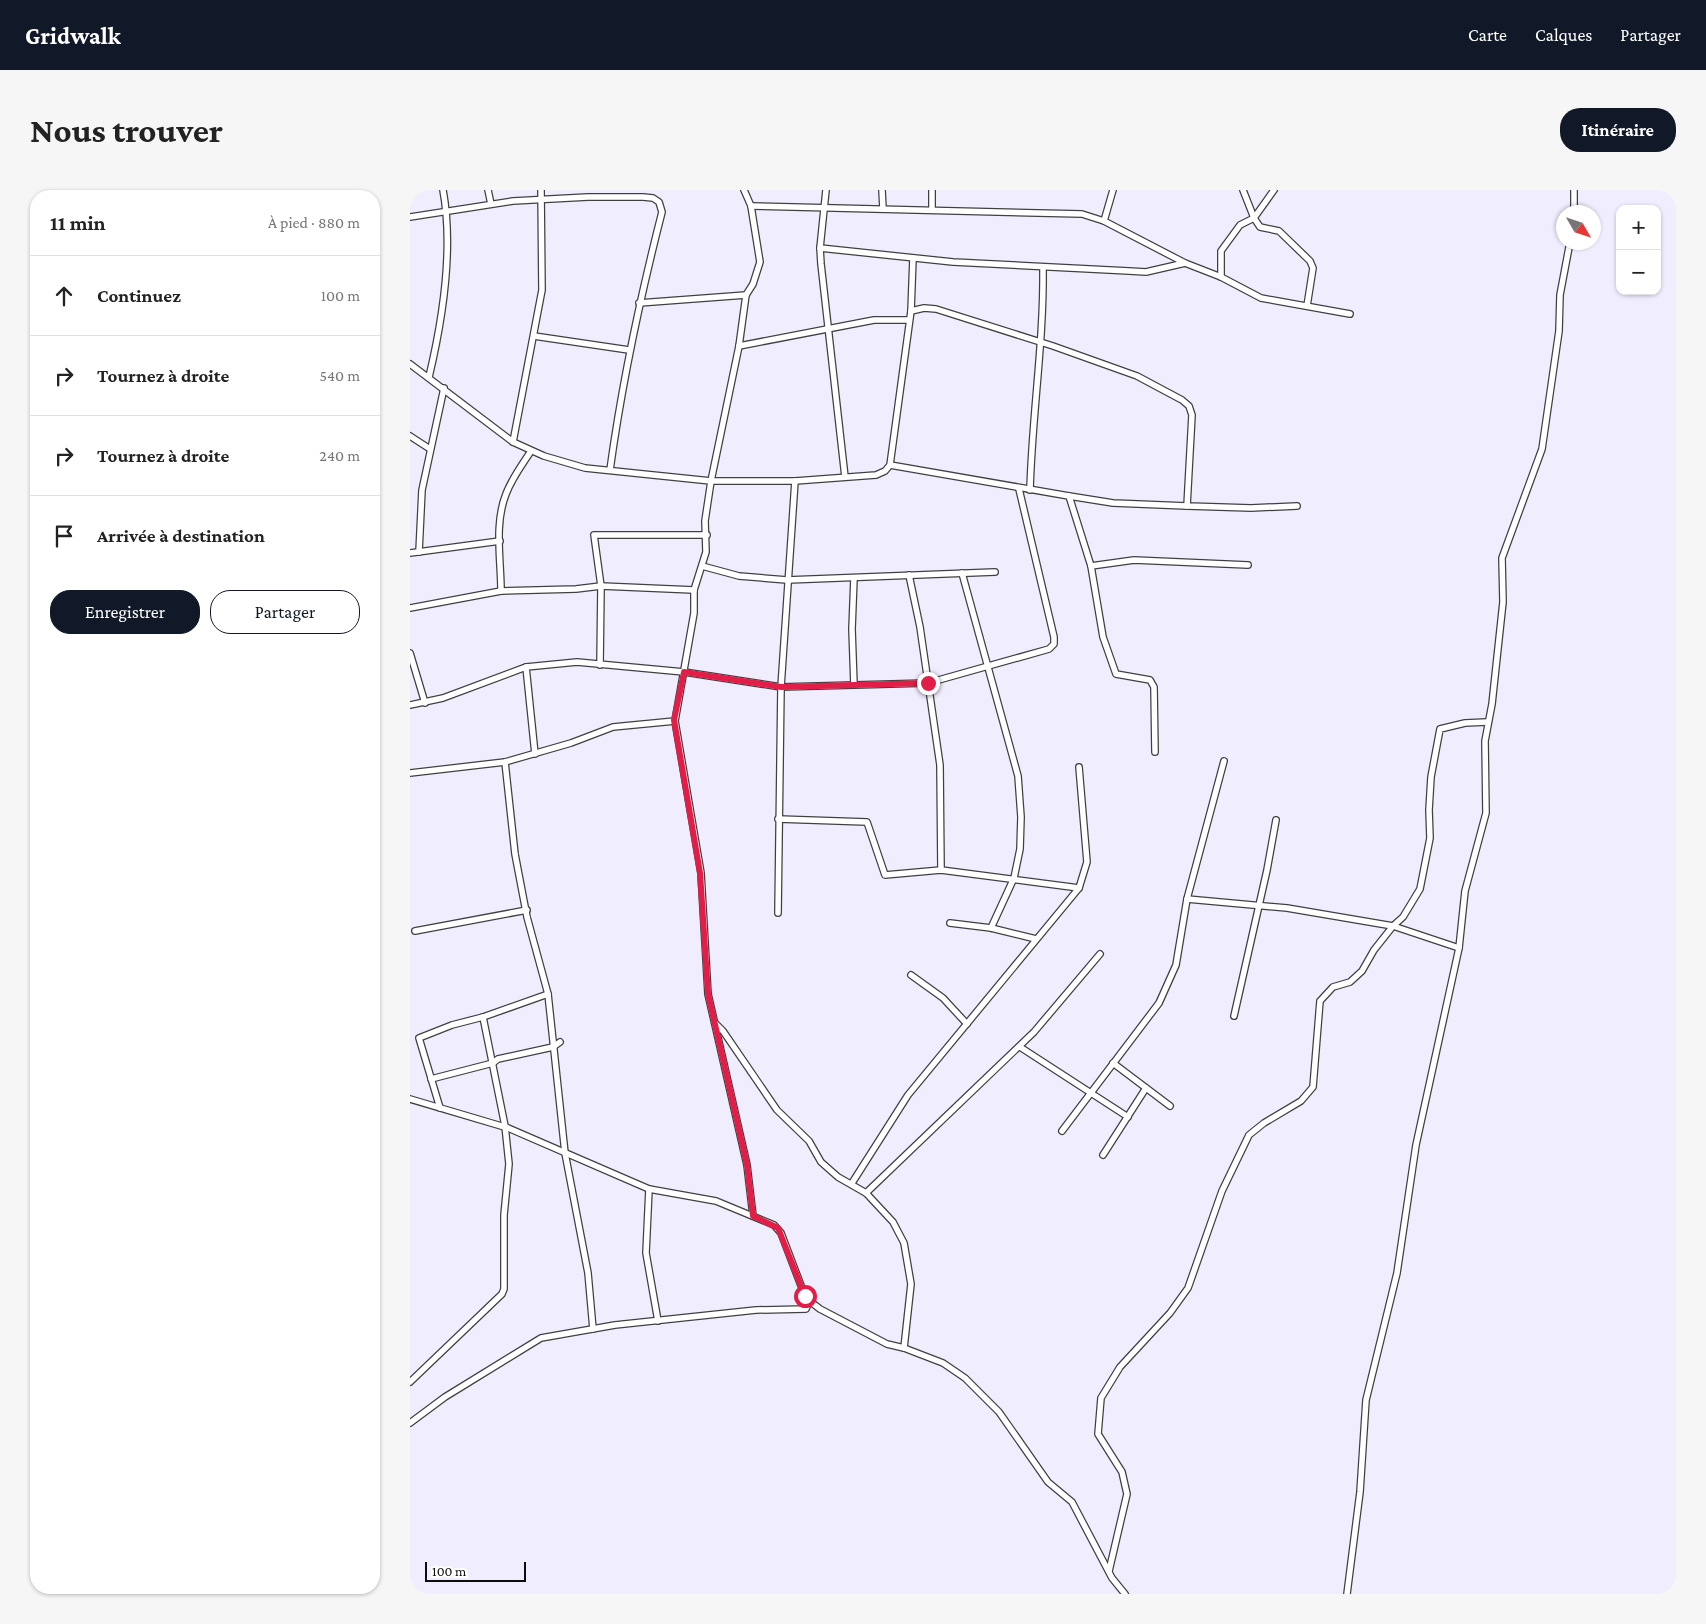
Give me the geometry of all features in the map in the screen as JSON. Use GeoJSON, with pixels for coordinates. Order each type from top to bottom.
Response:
{"type":"FeatureCollection","features":[{"type":"Feature","properties":{"kind":"street"},"geometry":{"type":"LineString","coordinates":[[429,377],[437,341],[444,284],[447,212],[443,190]]}},
{"type":"Feature","properties":{"kind":"street"},"geometry":{"type":"LineString","coordinates":[[488,190],[491,204]]}},
{"type":"Feature","properties":{"kind":"street"},"geometry":{"type":"LineString","coordinates":[[513,442],[542,290],[541,190]]}},
{"type":"Feature","properties":{"kind":"street"},"geometry":{"type":"LineString","coordinates":[[744,190],[751,206],[760,262],[753,284],[746,295],[739,346],[711,481],[705,520],[706,552],[694,590],[694,613],[674,720],[700,873],[708,994],[724,1073],[747,1165],[753,1216]]}},
{"type":"Feature","properties":{"kind":"street"},"geometry":{"type":"LineString","coordinates":[[826,190],[820,248],[845,477]]}},
{"type":"Feature","properties":{"kind":"street"},"geometry":{"type":"LineString","coordinates":[[882,190],[883,209]]}},
{"type":"Feature","properties":{"kind":"street"},"geometry":{"type":"LineString","coordinates":[[932,190],[932,210]]}},
{"type":"Feature","properties":{"kind":"street"},"geometry":{"type":"LineString","coordinates":[[1104,221],[1113,190]]}},
{"type":"Feature","properties":{"kind":"street"},"geometry":{"type":"LineString","coordinates":[[1243,190],[1254,218],[1260,227],[1279,231],[1310,261],[1313,268],[1308,306]]}},
{"type":"Feature","properties":{"kind":"street"},"geometry":{"type":"LineString","coordinates":[[1221,277],[1221,251],[1240,225],[1254,218],[1274,190]]}},
{"type":"Feature","properties":{"kind":"street"},"geometry":{"type":"LineString","coordinates":[[1574,190],[1574,205]]}},
{"type":"Feature","properties":{"kind":"street"},"geometry":{"type":"LineString","coordinates":[[410,217],[491,204],[542,199],[643,197],[653,198],[659,202],[662,212],[629,350],[610,470]]}},
{"type":"Feature","properties":{"kind":"street"},"geometry":{"type":"LineString","coordinates":[[751,206],[1082,214],[1104,221],[1185,263],[1221,277],[1261,298],[1350,314]]}},
{"type":"Feature","properties":{"kind":"street"},"geometry":{"type":"LineString","coordinates":[[820,248],[913,258],[1146,272],[1185,263]]}},
{"type":"Feature","properties":{"kind":"street"},"geometry":{"type":"LineString","coordinates":[[1347,1594],[1360,1492],[1366,1400],[1397,1273],[1416,1145],[1459,948],[1466,886],[1486,813],[1484,760],[1503,602],[1502,558],[1542,449],[1558,331],[1560,295],[1568,250]]}},
{"type":"Feature","properties":{"kind":"street"},"geometry":{"type":"LineString","coordinates":[[890,466],[911,311],[913,258]]}},
{"type":"Feature","properties":{"kind":"street"},"geometry":{"type":"LineString","coordinates":[[1030,490],[1034,417],[1042,342],[1043,267]]}},
{"type":"Feature","properties":{"kind":"street"},"geometry":{"type":"LineString","coordinates":[[639,303],[746,295]]}},
{"type":"Feature","properties":{"kind":"street"},"geometry":{"type":"LineString","coordinates":[[911,311],[924,308],[936,310],[1042,342],[1137,376],[1189,406],[1192,415],[1186,506]]}},
{"type":"Feature","properties":{"kind":"street"},"geometry":{"type":"LineString","coordinates":[[739,346],[874,320],[910,320]]}},
{"type":"Feature","properties":{"kind":"street"},"geometry":{"type":"LineString","coordinates":[[534,336],[629,350]]}},
{"type":"Feature","properties":{"kind":"street"},"geometry":{"type":"LineString","coordinates":[[410,364],[513,442],[531,451],[585,468],[711,481],[795,481],[876,475],[890,466],[1019,489],[1114,503],[1251,508],[1297,506]]}},
{"type":"Feature","properties":{"kind":"street"},"geometry":{"type":"LineString","coordinates":[[419,552],[422,490],[444,388]]}},
{"type":"Feature","properties":{"kind":"street"},"geometry":{"type":"LineString","coordinates":[[410,436],[430,449]]}},
{"type":"Feature","properties":{"kind":"street"},"geometry":{"type":"LineString","coordinates":[[501,590],[500,518],[505,496],[514,476],[531,451]]}},
{"type":"Feature","properties":{"kind":"street"},"geometry":{"type":"LineString","coordinates":[[778,913],[781,687],[795,481]]}},
{"type":"Feature","properties":{"kind":"street"},"geometry":{"type":"LineString","coordinates":[[410,705],[425,703],[526,667],[577,662],[684,672],[781,687],[928,683],[1050,649],[1054,644],[1019,489]]}},
{"type":"Feature","properties":{"kind":"street"},"geometry":{"type":"LineString","coordinates":[[1069,496],[1091,566],[1103,637],[1115,672],[1118,676],[1150,680],[1154,687],[1155,752]]}},
{"type":"Feature","properties":{"kind":"street"},"geometry":{"type":"LineString","coordinates":[[600,665],[601,586],[593,538],[596,534],[706,535]]}},
{"type":"Feature","properties":{"kind":"street"},"geometry":{"type":"LineString","coordinates":[[410,553],[500,541]]}},
{"type":"Feature","properties":{"kind":"street"},"geometry":{"type":"LineString","coordinates":[[1091,566],[1134,560],[1248,565]]}},
{"type":"Feature","properties":{"kind":"street"},"geometry":{"type":"LineString","coordinates":[[702,566],[739,576],[787,580],[996,572]]}},
{"type":"Feature","properties":{"kind":"street"},"geometry":{"type":"LineString","coordinates":[[962,573],[1018,776],[1021,817],[1020,849],[1014,878],[991,928]]}},
{"type":"Feature","properties":{"kind":"street"},"geometry":{"type":"LineString","coordinates":[[909,575],[940,765],[941,870]]}},
{"type":"Feature","properties":{"kind":"street"},"geometry":{"type":"LineString","coordinates":[[854,578],[852,629],[854,685]]}},
{"type":"Feature","properties":{"kind":"street"},"geometry":{"type":"LineString","coordinates":[[410,608],[501,590],[576,589],[601,586],[694,590]]}},
{"type":"Feature","properties":{"kind":"street"},"geometry":{"type":"LineString","coordinates":[[410,653],[425,703]]}},
{"type":"Feature","properties":{"kind":"street"},"geometry":{"type":"LineString","coordinates":[[526,667],[535,754]]}},
{"type":"Feature","properties":{"kind":"street"},"geometry":{"type":"LineString","coordinates":[[410,773],[505,762],[571,743],[614,727],[674,720]]}},
{"type":"Feature","properties":{"kind":"street"},"geometry":{"type":"LineString","coordinates":[[1110,1572],[1126,1494],[1122,1472],[1098,1434],[1101,1398],[1120,1367],[1170,1313],[1188,1288],[1222,1191],[1249,1135],[1264,1123],[1301,1101],[1313,1088],[1320,1001],[1333,987],[1350,982],[1356,977],[1393,926],[1403,917],[1420,889],[1430,838],[1428,810],[1431,777],[1439,732],[1442,727],[1488,722]]}},
{"type":"Feature","properties":{"kind":"street"},"geometry":{"type":"LineString","coordinates":[[1062,1131],[1159,1003],[1169,984],[1176,965],[1187,899],[1224,761]]}},
{"type":"Feature","properties":{"kind":"street"},"geometry":{"type":"LineString","coordinates":[[505,762],[515,854],[548,994],[566,1153],[588,1273],[593,1329]]}},
{"type":"Feature","properties":{"kind":"street"},"geometry":{"type":"LineString","coordinates":[[852,1183],[908,1095],[1079,888],[1087,862],[1079,767]]}},
{"type":"Feature","properties":{"kind":"street"},"geometry":{"type":"LineString","coordinates":[[778,819],[864,821],[869,826],[882,872],[885,875],[941,870],[1014,878],[1079,888]]}},
{"type":"Feature","properties":{"kind":"street"},"geometry":{"type":"LineString","coordinates":[[1234,1016],[1267,870],[1276,820]]}},
{"type":"Feature","properties":{"kind":"street"},"geometry":{"type":"LineString","coordinates":[[1187,899],[1287,908],[1393,926],[1459,948]]}},
{"type":"Feature","properties":{"kind":"street"},"geometry":{"type":"LineString","coordinates":[[415,930],[527,910]]}},
{"type":"Feature","properties":{"kind":"street"},"geometry":{"type":"LineString","coordinates":[[950,923],[991,928],[1036,939]]}},
{"type":"Feature","properties":{"kind":"street"},"geometry":{"type":"LineString","coordinates":[[866,1193],[1020,1046],[1100,954]]}},
{"type":"Feature","properties":{"kind":"street"},"geometry":{"type":"LineString","coordinates":[[911,975],[943,998],[967,1024]]}},
{"type":"Feature","properties":{"kind":"street"},"geometry":{"type":"LineString","coordinates":[[440,1108],[419,1038],[452,1025],[483,1018],[548,994]]}},
{"type":"Feature","properties":{"kind":"street"},"geometry":{"type":"LineString","coordinates":[[410,1382],[502,1294],[504,1289],[504,1215],[509,1164],[505,1126],[483,1018]]}},
{"type":"Feature","properties":{"kind":"street"},"geometry":{"type":"LineString","coordinates":[[715,1023],[723,1031],[777,1110],[810,1141],[821,1162],[838,1177],[852,1183],[866,1193],[894,1222],[902,1238],[908,1259],[911,1284],[904,1348]]}},
{"type":"Feature","properties":{"kind":"street"},"geometry":{"type":"LineString","coordinates":[[431,1078],[493,1063],[498,1059],[553,1047],[560,1042]]}},
{"type":"Feature","properties":{"kind":"street"},"geometry":{"type":"LineString","coordinates":[[1020,1046],[1128,1117]]}},
{"type":"Feature","properties":{"kind":"street"},"geometry":{"type":"LineString","coordinates":[[1113,1063],[1170,1106]]}},
{"type":"Feature","properties":{"kind":"street"},"geometry":{"type":"LineString","coordinates":[[1103,1155],[1146,1088]]}},
{"type":"Feature","properties":{"kind":"street"},"geometry":{"type":"LineString","coordinates":[[410,1100],[505,1126],[649,1189],[716,1201],[778,1228],[808,1304],[806,1309],[756,1310],[658,1320],[593,1329],[534,1341],[444,1397],[410,1424]]}},
{"type":"Feature","properties":{"kind":"street"},"geometry":{"type":"LineString","coordinates":[[649,1189],[646,1254],[658,1320]]}},
{"type":"Feature","properties":{"kind":"street"},"geometry":{"type":"LineString","coordinates":[[805,1296],[820,1309],[887,1344],[904,1348],[952,1368],[999,1412],[1048,1482],[1072,1502],[1110,1572],[1125,1594]]}},
{"type":"Feature","properties":{"kind":"route"},"geometry":{"type":"LineString","coordinates":[[805,1296],[778,1228],[753,1216],[747,1165],[736,1124],[708,994],[700,873],[674,720],[684,672],[781,687],[928,683]]}}]}
